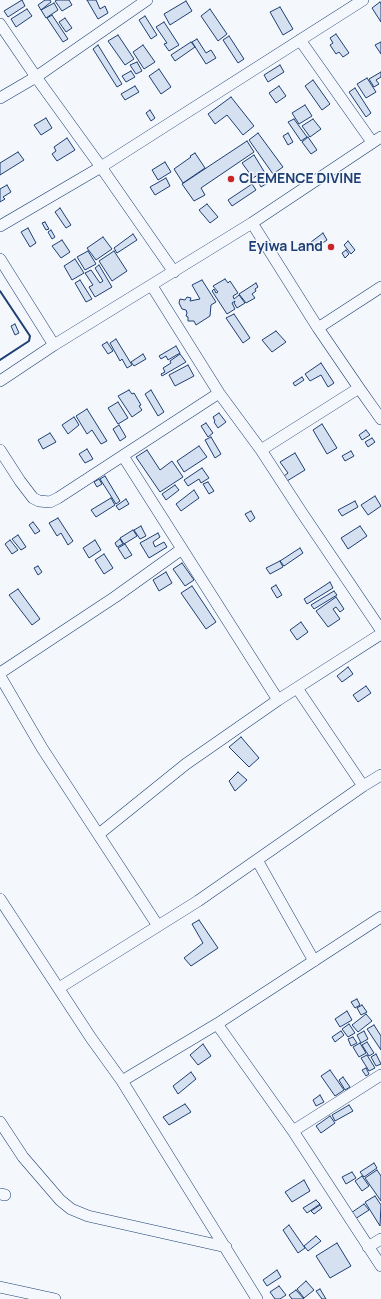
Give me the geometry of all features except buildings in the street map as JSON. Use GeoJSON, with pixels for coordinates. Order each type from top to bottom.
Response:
{"type":"FeatureCollection","features":[{"type":"Feature","properties":{"kind":"street"},"geometry":{"type":"LineString","coordinates":[[0,98],[36,77],[147,0]]}},
{"type":"Feature","properties":{"kind":"street"},"geometry":{"type":"LineString","coordinates":[[0,226],[101,167],[363,0]]}},
{"type":"Feature","properties":{"kind":"street"},"geometry":{"type":"LineString","coordinates":[[0,24],[174,272]]}},
{"type":"Feature","properties":{"kind":"street"},"geometry":{"type":"LineString","coordinates":[[0,381],[54,345],[252,223],[376,140],[300,40]]}},
{"type":"Feature","properties":{"kind":"street"},"geometry":{"type":"LineString","coordinates":[[252,223],[318,328],[381,419]]}},
{"type":"Feature","properties":{"kind":"street"},"geometry":{"type":"LineString","coordinates":[[0,259],[54,345]]}},
{"type":"Feature","properties":{"kind":"street"},"geometry":{"type":"LineString","coordinates":[[152,286],[219,393],[261,450],[381,630]]}},
{"type":"Feature","properties":{"kind":"street"},"geometry":{"type":"LineString","coordinates":[[318,328],[381,287]]}},
{"type":"Feature","properties":{"kind":"street"},"geometry":{"type":"LineString","coordinates":[[261,450],[359,388]]}},
{"type":"Feature","properties":{"kind":"street"},"geometry":{"type":"LineString","coordinates":[[0,450],[33,498],[44,502],[58,498],[219,393]]}},
{"type":"Feature","properties":{"kind":"street"},"geometry":{"type":"LineString","coordinates":[[123,456],[278,700]]}},
{"type":"Feature","properties":{"kind":"street"},"geometry":{"type":"LineString","coordinates":[[158,926],[42,748],[0,675],[115,597],[182,549]]}},
{"type":"Feature","properties":{"kind":"street"},"geometry":{"type":"LineString","coordinates":[[99,834],[186,764],[278,700],[381,634]]}},
{"type":"Feature","properties":{"kind":"street"},"geometry":{"type":"LineString","coordinates":[[297,688],[363,786]]}},
{"type":"Feature","properties":{"kind":"street"},"geometry":{"type":"LineString","coordinates":[[59,988],[198,901],[363,786],[381,776]]}},
{"type":"Feature","properties":{"kind":"street"},"geometry":{"type":"LineString","coordinates":[[257,860],[314,962]]}},
{"type":"Feature","properties":{"kind":"street"},"geometry":{"type":"LineString","coordinates":[[0,899],[91,1038],[122,1081],[257,1299]]}},
{"type":"Feature","properties":{"kind":"street"},"geometry":{"type":"LineString","coordinates":[[122,1081],[217,1024],[381,917]]}},
{"type":"Feature","properties":{"kind":"street"},"geometry":{"type":"LineString","coordinates":[[217,1024],[294,1131],[381,1266]]}},
{"type":"Feature","properties":{"kind":"street"},"geometry":{"type":"LineString","coordinates":[[294,1131],[381,1075]]}},
{"type":"Feature","properties":{"kind":"street"},"geometry":{"type":"LineString","coordinates":[[0,1122],[23,1157],[60,1200],[71,1208],[88,1216],[226,1247]]}},
{"type":"Feature","properties":{"kind":"street"},"geometry":{"type":"LineString","coordinates":[[368,1247],[381,1239]]}},
{"type":"Feature","properties":{"kind":"street"},"geometry":{"type":"LineString","coordinates":[[0,1287],[55,1299]]}},
{"type":"Feature","properties":{"kind":"wall"},"geometry":{"type":"LineString","coordinates":[[0,291],[30,336],[29,341],[0,360]]}},
{"type":"Feature","properties":{"kind":"place","name":"CLEMENCE DIVINE"},"geometry":{"type":"Point","coordinates":[231,179]}},
{"type":"Feature","properties":{"kind":"place","name":"Eyiwa Land"},"geometry":{"type":"Point","coordinates":[331,247]}}]}
